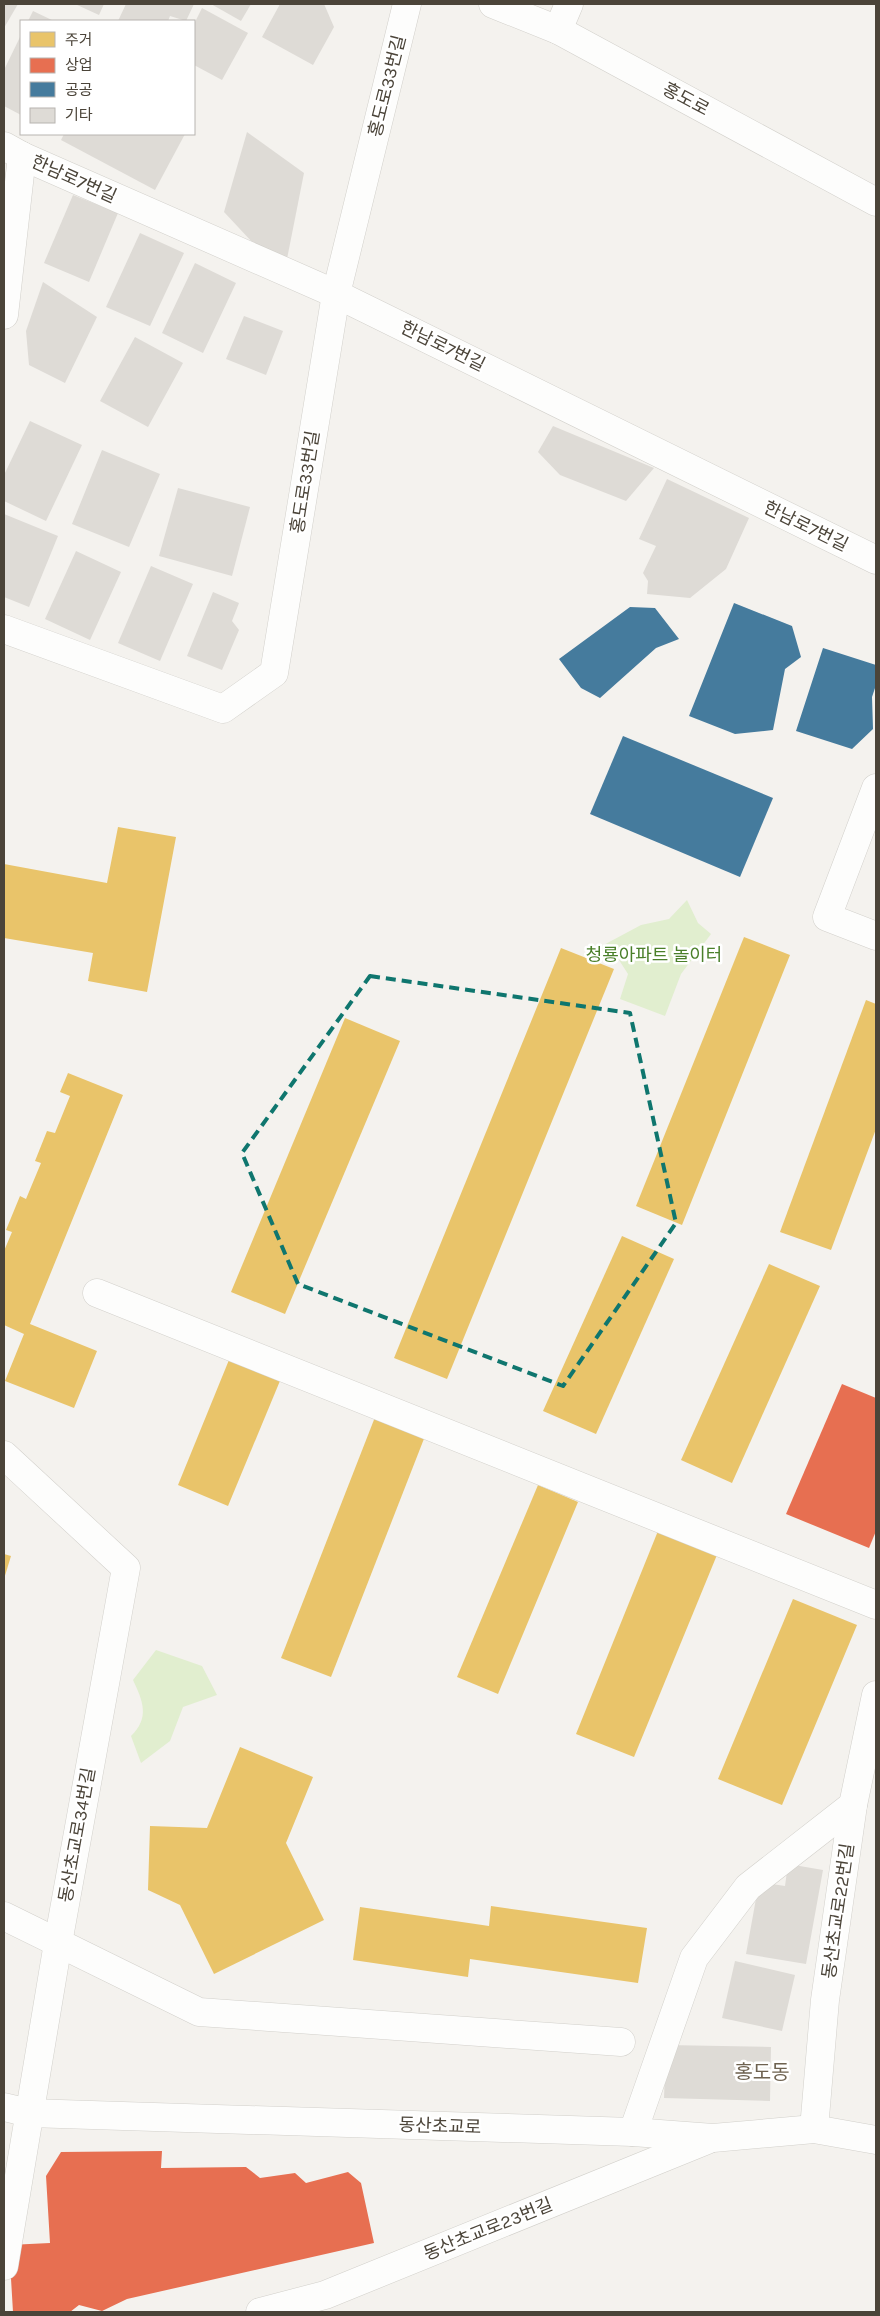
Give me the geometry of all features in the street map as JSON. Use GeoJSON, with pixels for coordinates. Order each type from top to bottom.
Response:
{"type":"FeatureCollection","features":[{"type":"Feature","properties":{"kind":"street","name":"홍도로33번길"},"geometry":{"type":"LineString","coordinates":[[4,629],[223,709],[274,673],[336,294],[407,4]]}},
{"type":"Feature","properties":{"kind":"street","name":"홍도로"},"geometry":{"type":"LineString","coordinates":[[493,4],[558,30],[876,202]]}},
{"type":"Feature","properties":{"kind":"street"},"geometry":{"type":"LineString","coordinates":[[558,30],[570,4]]}},
{"type":"Feature","properties":{"kind":"street","name":"한남로7번길"},"geometry":{"type":"LineString","coordinates":[[13,151],[336,294],[876,560]]}},
{"type":"Feature","properties":{"kind":"street"},"geometry":{"type":"LineString","coordinates":[[4,315],[13,151]]}},
{"type":"Feature","properties":{"kind":"street"},"geometry":{"type":"LineString","coordinates":[[876,788],[827,917],[876,936]]}},
{"type":"Feature","properties":{"kind":"street"},"geometry":{"type":"LineString","coordinates":[[97,1293],[876,1605]]}},
{"type":"Feature","properties":{"kind":"street","name":"동산초교로34번길"},"geometry":{"type":"LineString","coordinates":[[4,1455],[126,1568],[58,1943],[16,2110],[4,2266]]}},
{"type":"Feature","properties":{"kind":"street","name":"동산초교로22번길"},"geometry":{"type":"LineString","coordinates":[[814,2129],[825,2000],[853,1805],[876,1695]]}},
{"type":"Feature","properties":{"kind":"street"},"geometry":{"type":"LineString","coordinates":[[633,2132],[694,1958],[748,1887],[853,1805]]}},
{"type":"Feature","properties":{"kind":"street"},"geometry":{"type":"LineString","coordinates":[[4,1916],[199,2012],[621,2042]]}},
{"type":"Feature","properties":{"kind":"street","name":"동산초교로"},"geometry":{"type":"LineString","coordinates":[[16,2110],[633,2132],[713,2138],[814,2129],[876,2140]]}},
{"type":"Feature","properties":{"kind":"street","name":"동산초교로23번길"},"geometry":{"type":"LineString","coordinates":[[260,2312],[325,2295],[713,2138]]}},
{"type":"Feature","properties":{"kind":"highlighted area"},"geometry":{"type":"Polygon","coordinates":[[[370,976],[630,1013],[676,1223],[563,1386],[298,1284],[242,1153],[370,976]]]}},
{"type":"Feature","properties":{"kind":"green space","name":"청룡아파트 놀이터"},"geometry":{"type":"Polygon","coordinates":[[[687,900],[698,923],[711,934],[681,974],[665,1016],[620,999],[628,974],[619,960],[598,948],[641,925],[669,919],[687,900]]]}},
{"type":"Feature","properties":{"kind":"green space"},"geometry":{"type":"Polygon","coordinates":[[[156,1650],[202,1666],[217,1695],[183,1707],[170,1741],[141,1763],[131,1736],[141,1723],[143,1716],[142,1702],[133,1680],[156,1650]]]}},
{"type":"Feature","properties":{"kind":"building: 주거"},"geometry":{"type":"Polygon","coordinates":[[[118,827],[176,837],[147,992],[88,981],[93,953],[4,938],[4,864],[107,883],[118,827]]]}},
{"type":"Feature","properties":{"kind":"building: 주거"},"geometry":{"type":"Polygon","coordinates":[[[744,937],[790,955],[682,1225],[636,1206],[744,937]]]}},
{"type":"Feature","properties":{"kind":"building: 주거"},"geometry":{"type":"Polygon","coordinates":[[[561,948],[614,969],[447,1379],[394,1358],[561,948]]]}},
{"type":"Feature","properties":{"kind":"building: 주거"},"geometry":{"type":"Polygon","coordinates":[[[866,1000],[876,1004],[876,1129],[831,1250],[780,1232],[866,1000]]]}},
{"type":"Feature","properties":{"kind":"building: 주거"},"geometry":{"type":"Polygon","coordinates":[[[345,1018],[400,1041],[285,1314],[231,1292],[345,1018]]]}},
{"type":"Feature","properties":{"kind":"building: 주거"},"geometry":{"type":"Polygon","coordinates":[[[68,1073],[123,1095],[30,1324],[97,1351],[74,1408],[5,1381],[24,1334],[4,1325],[4,1251],[12,1232],[6,1230],[20,1196],[26,1199],[41,1163],[35,1161],[47,1131],[55,1133],[70,1096],[60,1092],[68,1073]]]}},
{"type":"Feature","properties":{"kind":"building: 주거"},"geometry":{"type":"Polygon","coordinates":[[[622,1236],[674,1259],[596,1434],[543,1411],[622,1236]]]}},
{"type":"Feature","properties":{"kind":"building: 주거"},"geometry":{"type":"Polygon","coordinates":[[[769,1264],[820,1286],[732,1483],[681,1460],[769,1264]]]}},
{"type":"Feature","properties":{"kind":"building: 주거"},"geometry":{"type":"Polygon","coordinates":[[[231,1355],[282,1376],[228,1506],[178,1485],[231,1355]]]}},
{"type":"Feature","properties":{"kind":"building: 주거"},"geometry":{"type":"Polygon","coordinates":[[[377,1412],[427,1431],[331,1677],[281,1658],[377,1412]]]}},
{"type":"Feature","properties":{"kind":"building: 주거"},"geometry":{"type":"Polygon","coordinates":[[[538,1485],[578,1502],[498,1694],[457,1677],[538,1485]]]}},
{"type":"Feature","properties":{"kind":"building: 주거"},"geometry":{"type":"Polygon","coordinates":[[[660,1526],[719,1550],[634,1757],[576,1734],[660,1526]]]}},
{"type":"Feature","properties":{"kind":"building: 주거"},"geometry":{"type":"Polygon","coordinates":[[[4,1554],[11,1556],[4,1579],[4,1554]]]}},
{"type":"Feature","properties":{"kind":"building: 주거"},"geometry":{"type":"Polygon","coordinates":[[[793,1599],[857,1625],[782,1805],[718,1779],[793,1599]]]}},
{"type":"Feature","properties":{"kind":"building: 주거"},"geometry":{"type":"Polygon","coordinates":[[[240,1747],[313,1777],[286,1843],[324,1920],[214,1974],[180,1905],[148,1890],[150,1826],[207,1828],[240,1747]]]}},
{"type":"Feature","properties":{"kind":"building: 주거"},"geometry":{"type":"Polygon","coordinates":[[[491,1906],[647,1928],[638,1983],[470,1959],[468,1977],[353,1960],[360,1907],[489,1926],[491,1906]]]}},
{"type":"Feature","properties":{"kind":"building: 상업"},"geometry":{"type":"Polygon","coordinates":[[[842,1384],[876,1398],[876,1531],[869,1548],[786,1514],[842,1384]]]}},
{"type":"Feature","properties":{"kind":"building: 상업"},"geometry":{"type":"Polygon","coordinates":[[[162,2151],[161,2168],[246,2167],[260,2178],[295,2173],[306,2183],[348,2172],[361,2183],[374,2243],[127,2299],[102,2311],[79,2305],[70,2312],[13,2312],[9,2245],[50,2243],[46,2176],[61,2152],[162,2151]]]}},
{"type":"Feature","properties":{"kind":"building: 공공"},"geometry":{"type":"Polygon","coordinates":[[[734,603],[792,626],[801,657],[785,669],[773,730],[735,734],[689,716],[734,603]]]}},
{"type":"Feature","properties":{"kind":"building: 공공"},"geometry":{"type":"Polygon","coordinates":[[[630,607],[655,608],[679,639],[656,648],[600,698],[581,688],[559,659],[630,607]]]}},
{"type":"Feature","properties":{"kind":"building: 공공"},"geometry":{"type":"Polygon","coordinates":[[[823,648],[876,665],[876,685],[872,697],[873,729],[852,749],[796,731],[823,648]]]}},
{"type":"Feature","properties":{"kind":"building: 공공"},"geometry":{"type":"Polygon","coordinates":[[[623,736],[773,798],[740,877],[590,814],[623,736]]]}},
{"type":"Feature","properties":{"kind":"building: 기타"},"geometry":{"type":"Polygon","coordinates":[[[4,4],[18,4],[4,28],[4,4]]]}},
{"type":"Feature","properties":{"kind":"building: 기타"},"geometry":{"type":"Polygon","coordinates":[[[75,4],[104,4],[99,15],[75,4]]]}},
{"type":"Feature","properties":{"kind":"building: 기타"},"geometry":{"type":"Polygon","coordinates":[[[126,4],[194,4],[186,20],[170,16],[168,20],[118,20],[126,4]]]}},
{"type":"Feature","properties":{"kind":"building: 기타"},"geometry":{"type":"Polygon","coordinates":[[[211,4],[251,4],[241,21],[211,4]]]}},
{"type":"Feature","properties":{"kind":"building: 기타"},"geometry":{"type":"Polygon","coordinates":[[[280,4],[324,4],[334,27],[313,65],[262,37],[280,4]]]}},
{"type":"Feature","properties":{"kind":"building: 기타"},"geometry":{"type":"Polygon","coordinates":[[[202,8],[248,33],[222,80],[195,66],[195,22],[202,8]]]}},
{"type":"Feature","properties":{"kind":"building: 기타"},"geometry":{"type":"Polygon","coordinates":[[[33,11],[52,20],[28,20],[33,11]]]}},
{"type":"Feature","properties":{"kind":"building: 기타"},"geometry":{"type":"Polygon","coordinates":[[[20,37],[20,114],[4,106],[4,70],[20,37]]]}},
{"type":"Feature","properties":{"kind":"building: 기타"},"geometry":{"type":"Polygon","coordinates":[[[247,132],[304,173],[287,259],[253,243],[224,212],[247,132]]]}},
{"type":"Feature","properties":{"kind":"building: 기타"},"geometry":{"type":"Polygon","coordinates":[[[64,135],[184,135],[155,190],[61,140],[64,135]]]}},
{"type":"Feature","properties":{"kind":"building: 기타"},"geometry":{"type":"Polygon","coordinates":[[[73,195],[118,213],[89,282],[44,263],[73,195]]]}},
{"type":"Feature","properties":{"kind":"building: 기타"},"geometry":{"type":"Polygon","coordinates":[[[140,233],[184,253],[150,326],[106,307],[140,233]]]}},
{"type":"Feature","properties":{"kind":"building: 기타"},"geometry":{"type":"Polygon","coordinates":[[[195,263],[236,283],[203,353],[162,333],[195,263]]]}},
{"type":"Feature","properties":{"kind":"building: 기타"},"geometry":{"type":"Polygon","coordinates":[[[43,282],[97,317],[65,383],[29,365],[26,331],[43,282]]]}},
{"type":"Feature","properties":{"kind":"building: 기타"},"geometry":{"type":"Polygon","coordinates":[[[244,316],[283,331],[266,375],[226,359],[244,316]]]}},
{"type":"Feature","properties":{"kind":"building: 기타"},"geometry":{"type":"Polygon","coordinates":[[[135,337],[183,363],[148,427],[100,401],[135,337]]]}},
{"type":"Feature","properties":{"kind":"building: 기타"},"geometry":{"type":"Polygon","coordinates":[[[30,421],[82,445],[46,521],[4,501],[4,475],[30,421]]]}},
{"type":"Feature","properties":{"kind":"building: 기타"},"geometry":{"type":"Polygon","coordinates":[[[553,426],[654,468],[626,501],[560,475],[538,452],[553,426]]]}},
{"type":"Feature","properties":{"kind":"building: 기타"},"geometry":{"type":"Polygon","coordinates":[[[102,450],[160,474],[129,547],[72,524],[102,450]]]}},
{"type":"Feature","properties":{"kind":"building: 기타"},"geometry":{"type":"Polygon","coordinates":[[[667,479],[749,518],[726,569],[690,598],[647,594],[648,581],[643,573],[656,546],[639,539],[667,479]]]}},
{"type":"Feature","properties":{"kind":"building: 기타"},"geometry":{"type":"Polygon","coordinates":[[[178,488],[250,507],[232,576],[159,556],[178,488]]]}},
{"type":"Feature","properties":{"kind":"building: 기타"},"geometry":{"type":"Polygon","coordinates":[[[4,514],[58,536],[29,607],[4,597],[4,514]]]}},
{"type":"Feature","properties":{"kind":"building: 기타"},"geometry":{"type":"Polygon","coordinates":[[[76,551],[121,572],[90,640],[45,619],[76,551]]]}},
{"type":"Feature","properties":{"kind":"building: 기타"},"geometry":{"type":"Polygon","coordinates":[[[151,566],[193,584],[160,661],[118,643],[151,566]]]}},
{"type":"Feature","properties":{"kind":"building: 기타"},"geometry":{"type":"Polygon","coordinates":[[[213,592],[239,603],[232,621],[239,630],[222,670],[187,656],[213,592]]]}},
{"type":"Feature","properties":{"kind":"building: 기타"},"geometry":{"type":"Polygon","coordinates":[[[788,1864],[823,1870],[806,1964],[746,1954],[759,1882],[785,1886],[788,1864]]]}},
{"type":"Feature","properties":{"kind":"building: 기타"},"geometry":{"type":"Polygon","coordinates":[[[735,1961],[795,1975],[782,2031],[722,2018],[735,1961]]]}},
{"type":"Feature","properties":{"kind":"building: 기타"},"geometry":{"type":"Polygon","coordinates":[[[666,2045],[771,2047],[770,2101],[664,2098],[666,2045]]]}},
{"type":"Feature","properties":{"kind":"district","name":"홍도동"},"geometry":{"type":"Point","coordinates":[762,2072]}}]}
